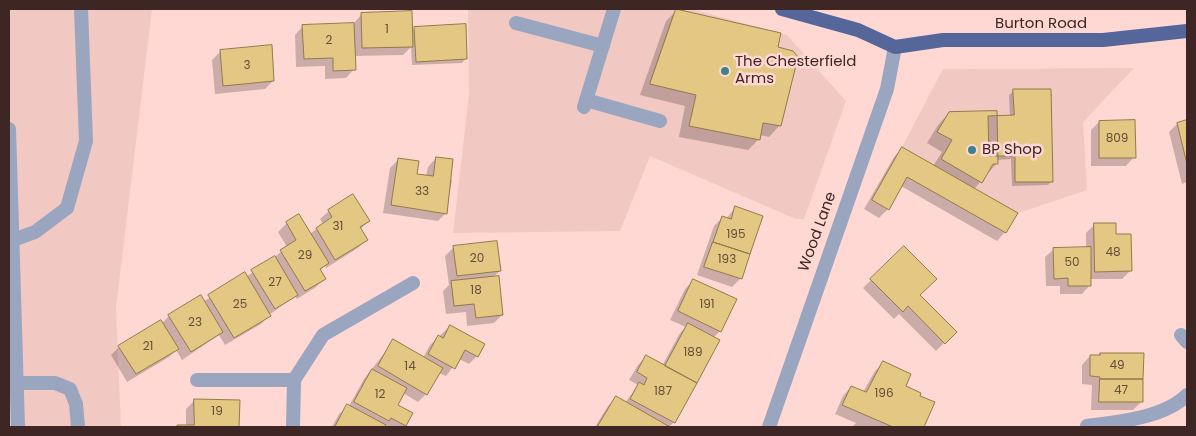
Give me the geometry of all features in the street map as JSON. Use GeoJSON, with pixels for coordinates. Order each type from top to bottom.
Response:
{"type":"FeatureCollection","features":[{"type":"Feature","properties":{"kind":"highway"},"geometry":{"type":"LineString","coordinates":[[782,9],[858,30],[895,47]]}},
{"type":"Feature","properties":{"kind":"highway","name":"Burton Road"},"geometry":{"type":"LineString","coordinates":[[895,47],[943,40],[1103,40],[1187,31]]}},
{"type":"Feature","properties":{"kind":"street"},"geometry":{"type":"LineString","coordinates":[[13,240],[35,232],[67,208],[86,141],[81,9]]}},
{"type":"Feature","properties":{"kind":"street"},"geometry":{"type":"LineString","coordinates":[[614,9],[585,103],[660,121]]}},
{"type":"Feature","properties":{"kind":"street"},"geometry":{"type":"LineString","coordinates":[[516,24],[603,46]]}},
{"type":"Feature","properties":{"kind":"street","name":"Wood Lane"},"geometry":{"type":"LineString","coordinates":[[769,427],[887,89],[895,47]]}},
{"type":"Feature","properties":{"kind":"street"},"geometry":{"type":"LineString","coordinates":[[9,129],[18,427]]}},
{"type":"Feature","properties":{"kind":"street"},"geometry":{"type":"LineString","coordinates":[[293,427],[294,380],[323,335],[413,283]]}},
{"type":"Feature","properties":{"kind":"street"},"geometry":{"type":"LineString","coordinates":[[197,380],[294,380]]}},
{"type":"Feature","properties":{"kind":"street"},"geometry":{"type":"LineString","coordinates":[[16,383],[55,383],[70,389],[76,404],[78,427]]}},
{"type":"Feature","properties":{"kind":"street"},"geometry":{"type":"LineString","coordinates":[[1087,426],[1134,420],[1180,402],[1187,395]]}},
{"type":"Feature","properties":{"kind":"shaded area"},"geometry":{"type":"Polygon","coordinates":[[[9,9],[152,9],[116,308],[121,427],[9,427],[9,9]]]}},
{"type":"Feature","properties":{"kind":"shaded area"},"geometry":{"type":"Polygon","coordinates":[[[468,9],[691,9],[787,35],[846,101],[804,219],[796,219],[650,156],[620,231],[453,233],[469,95],[468,9]]]}},
{"type":"Feature","properties":{"kind":"shaded area"},"geometry":{"type":"Polygon","coordinates":[[[1134,68],[1083,122],[1087,190],[1018,213],[902,147],[943,69],[1134,68]]]}},
{"type":"Feature","properties":{"kind":"building","name":"The Chesterfield Arms"},"geometry":{"type":"Polygon","coordinates":[[[676,9],[781,33],[778,47],[793,51],[798,57],[781,126],[763,123],[760,140],[689,126],[696,95],[650,84],[676,9]]]}},
{"type":"Feature","properties":{"kind":"building"},"geometry":{"type":"Polygon","coordinates":[[[412,11],[413,47],[362,48],[361,13],[412,11]]]}},
{"type":"Feature","properties":{"kind":"building"},"geometry":{"type":"Polygon","coordinates":[[[354,23],[356,70],[333,71],[333,58],[304,59],[302,25],[354,23]]]}},
{"type":"Feature","properties":{"kind":"building"},"geometry":{"type":"Polygon","coordinates":[[[466,24],[467,59],[416,62],[414,27],[466,24]]]}},
{"type":"Feature","properties":{"kind":"building"},"geometry":{"type":"Polygon","coordinates":[[[272,45],[274,81],[223,86],[220,50],[272,45]]]}},
{"type":"Feature","properties":{"kind":"building"},"geometry":{"type":"Polygon","coordinates":[[[1013,89],[1051,89],[1053,182],[1015,182],[1015,156],[989,156],[988,116],[1014,115],[1013,89]]]}},
{"type":"Feature","properties":{"kind":"building","name":"BP Shop"},"geometry":{"type":"Polygon","coordinates":[[[997,111],[998,164],[993,164],[982,183],[941,159],[952,140],[937,132],[949,112],[997,111]]]}},
{"type":"Feature","properties":{"kind":"building"},"geometry":{"type":"Polygon","coordinates":[[[1135,120],[1136,158],[1099,158],[1099,121],[1135,120]]]}},
{"type":"Feature","properties":{"kind":"building"},"geometry":{"type":"Polygon","coordinates":[[[1187,120],[1187,164],[1177,123],[1187,120]]]}},
{"type":"Feature","properties":{"kind":"building"},"geometry":{"type":"Polygon","coordinates":[[[902,147],[1018,213],[1006,233],[907,177],[889,210],[872,200],[902,147]]]}},
{"type":"Feature","properties":{"kind":"building"},"geometry":{"type":"Polygon","coordinates":[[[436,157],[453,159],[447,214],[391,205],[398,158],[419,161],[417,174],[433,176],[436,157]]]}},
{"type":"Feature","properties":{"kind":"building"},"geometry":{"type":"Polygon","coordinates":[[[353,194],[370,221],[360,227],[368,240],[335,260],[316,228],[332,217],[328,210],[353,194]]]}},
{"type":"Feature","properties":{"kind":"building"},"geometry":{"type":"Polygon","coordinates":[[[735,206],[763,216],[750,254],[713,242],[722,216],[731,219],[735,206]]]}},
{"type":"Feature","properties":{"kind":"building"},"geometry":{"type":"Polygon","coordinates":[[[299,214],[329,263],[320,269],[326,279],[305,291],[280,250],[296,240],[286,222],[299,214]]]}},
{"type":"Feature","properties":{"kind":"building"},"geometry":{"type":"Polygon","coordinates":[[[1094,223],[1116,223],[1116,234],[1131,234],[1132,271],[1095,272],[1094,223]]]}},
{"type":"Feature","properties":{"kind":"building"},"geometry":{"type":"Polygon","coordinates":[[[497,241],[501,271],[457,276],[453,246],[497,241]]]}},
{"type":"Feature","properties":{"kind":"building"},"geometry":{"type":"Polygon","coordinates":[[[713,242],[750,254],[742,279],[704,267],[713,242]]]}},
{"type":"Feature","properties":{"kind":"building"},"geometry":{"type":"Polygon","coordinates":[[[904,246],[937,279],[920,295],[957,332],[945,344],[908,306],[903,312],[870,279],[904,246]]]}},
{"type":"Feature","properties":{"kind":"building"},"geometry":{"type":"Polygon","coordinates":[[[1091,247],[1091,286],[1068,286],[1068,278],[1054,279],[1053,248],[1091,247]]]}},
{"type":"Feature","properties":{"kind":"building"},"geometry":{"type":"Polygon","coordinates":[[[275,256],[298,295],[275,309],[251,270],[275,256]]]}},
{"type":"Feature","properties":{"kind":"building"},"geometry":{"type":"Polygon","coordinates":[[[245,272],[271,316],[234,338],[208,295],[245,272]]]}},
{"type":"Feature","properties":{"kind":"building"},"geometry":{"type":"Polygon","coordinates":[[[499,276],[503,315],[476,318],[474,304],[454,306],[451,281],[499,276]]]}},
{"type":"Feature","properties":{"kind":"building"},"geometry":{"type":"Polygon","coordinates":[[[693,279],[737,299],[721,332],[678,311],[693,279]]]}},
{"type":"Feature","properties":{"kind":"building"},"geometry":{"type":"Polygon","coordinates":[[[201,295],[223,332],[191,352],[168,315],[201,295]]]}},
{"type":"Feature","properties":{"kind":"building"},"geometry":{"type":"Polygon","coordinates":[[[161,320],[179,349],[136,374],[118,346],[161,320]]]}},
{"type":"Feature","properties":{"kind":"building"},"geometry":{"type":"Polygon","coordinates":[[[688,323],[720,340],[697,383],[665,366],[688,323]]]}},
{"type":"Feature","properties":{"kind":"building"},"geometry":{"type":"Polygon","coordinates":[[[450,325],[485,344],[478,357],[465,350],[455,369],[428,354],[438,335],[443,338],[450,325]]]}},
{"type":"Feature","properties":{"kind":"building"},"geometry":{"type":"Polygon","coordinates":[[[393,339],[443,368],[427,395],[378,366],[393,339]]]}},
{"type":"Feature","properties":{"kind":"building"},"geometry":{"type":"Polygon","coordinates":[[[1100,353],[1144,353],[1143,379],[1100,379],[1100,377],[1090,376],[1090,355],[1100,355],[1100,353]]]}},
{"type":"Feature","properties":{"kind":"building"},"geometry":{"type":"Polygon","coordinates":[[[646,355],[697,383],[675,423],[630,399],[639,382],[644,385],[647,378],[637,372],[646,355]]]}},
{"type":"Feature","properties":{"kind":"building"},"geometry":{"type":"Polygon","coordinates":[[[883,361],[911,374],[906,386],[921,393],[920,396],[935,402],[924,427],[893,427],[842,405],[851,386],[866,392],[883,361]]]}},
{"type":"Feature","properties":{"kind":"building"},"geometry":{"type":"Polygon","coordinates":[[[372,369],[407,388],[398,405],[413,413],[406,426],[391,418],[389,421],[354,402],[372,369]]]}},
{"type":"Feature","properties":{"kind":"building"},"geometry":{"type":"Polygon","coordinates":[[[1100,379],[1143,379],[1143,402],[1099,402],[1100,379]]]}},
{"type":"Feature","properties":{"kind":"building"},"geometry":{"type":"Polygon","coordinates":[[[616,396],[670,427],[598,426],[616,396]]]}},
{"type":"Feature","properties":{"kind":"building"},"geometry":{"type":"Polygon","coordinates":[[[194,399],[240,400],[239,427],[177,427],[177,425],[194,425],[194,399]]]}},
{"type":"Feature","properties":{"kind":"building"},"geometry":{"type":"Polygon","coordinates":[[[347,404],[386,425],[385,427],[335,427],[347,404]]]}},
{"type":"Feature","properties":{"kind":"place","name":"The Chesterfield Arms"},"geometry":{"type":"Point","coordinates":[725,71]}},
{"type":"Feature","properties":{"kind":"place","name":"BP Shop"},"geometry":{"type":"Point","coordinates":[972,150]}}]}
